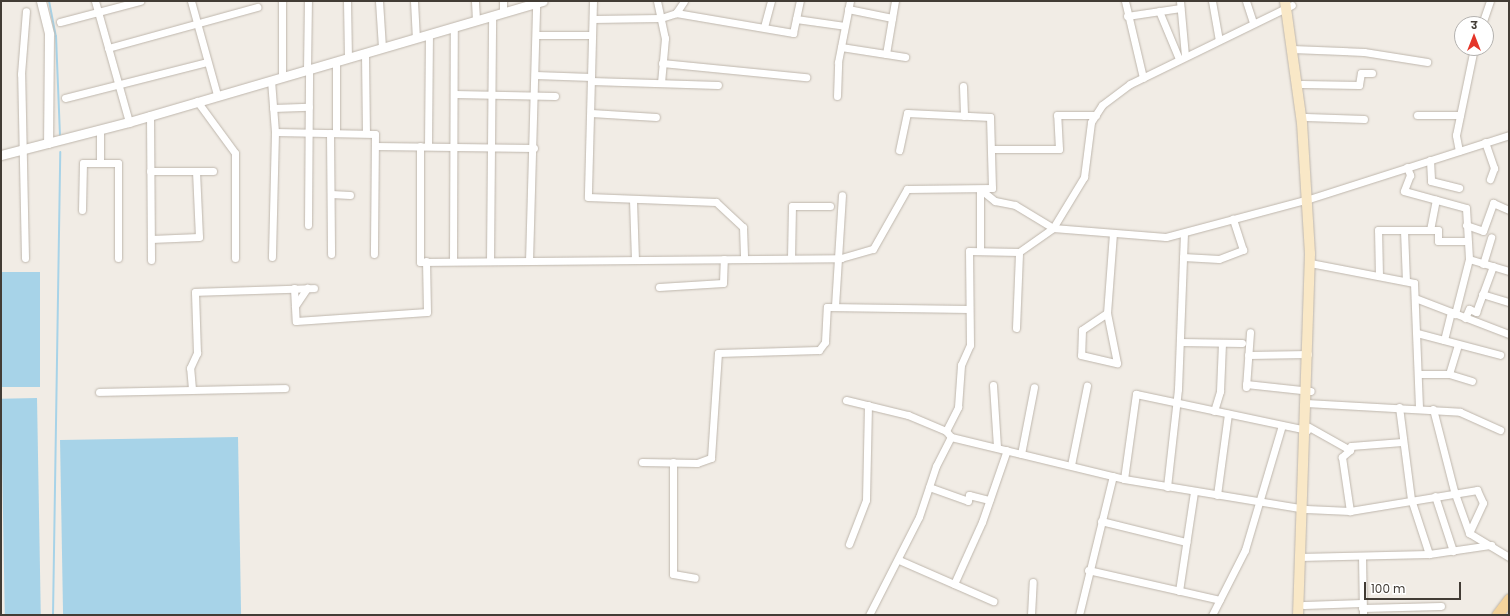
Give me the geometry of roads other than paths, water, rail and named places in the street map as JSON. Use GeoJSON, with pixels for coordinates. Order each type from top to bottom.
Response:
{"type":"FeatureCollection","features":[{"type":"Feature","properties":{"kind":"main road"},"geometry":{"type":"LineString","coordinates":[[1289,3],[1312,198]]}},
{"type":"Feature","properties":{"kind":"main road"},"geometry":{"type":"LineString","coordinates":[[1295,50],[1302,84],[1306,117],[1312,198],[1312,264],[1308,391]]}},
{"type":"Feature","properties":{"kind":"main road"},"geometry":{"type":"LineString","coordinates":[[1298,615],[1308,429],[1308,354],[1312,264]]}},
{"type":"Feature","properties":{"kind":"main road"},"geometry":{"type":"LineString","coordinates":[[1302,557],[1304,610]]}},
{"type":"Feature","properties":{"kind":"main road"},"geometry":{"type":"LineString","coordinates":[[1497,615],[1509,599]]}},
{"type":"Feature","properties":{"kind":"main road"},"geometry":{"type":"LineString","coordinates":[[1505,615],[1509,610]]}},
{"type":"Feature","properties":{"kind":"street"},"geometry":{"type":"LineString","coordinates":[[41,1],[49,34],[48,143]]}},
{"type":"Feature","properties":{"kind":"street"},"geometry":{"type":"LineString","coordinates":[[95,1],[129,122]]}},
{"type":"Feature","properties":{"kind":"street"},"geometry":{"type":"LineString","coordinates":[[60,22],[99,14],[140,1]]}},
{"type":"Feature","properties":{"kind":"street"},"geometry":{"type":"LineString","coordinates":[[191,1],[217,95]]}},
{"type":"Feature","properties":{"kind":"street"},"geometry":{"type":"LineString","coordinates":[[282,1],[282,77]]}},
{"type":"Feature","properties":{"kind":"street"},"geometry":{"type":"LineString","coordinates":[[308,1],[308,225]]}},
{"type":"Feature","properties":{"kind":"street"},"geometry":{"type":"LineString","coordinates":[[347,1],[348,58]]}},
{"type":"Feature","properties":{"kind":"street"},"geometry":{"type":"LineString","coordinates":[[380,1],[382,48]]}},
{"type":"Feature","properties":{"kind":"street"},"geometry":{"type":"LineString","coordinates":[[414,1],[416,38]]}},
{"type":"Feature","properties":{"kind":"street"},"geometry":{"type":"LineString","coordinates":[[475,1],[476,21]]}},
{"type":"Feature","properties":{"kind":"street"},"geometry":{"type":"LineString","coordinates":[[503,1],[503,12]]}},
{"type":"Feature","properties":{"kind":"street"},"geometry":{"type":"LineString","coordinates":[[593,1],[588,197],[633,200],[716,202],[743,227],[744,258]]}},
{"type":"Feature","properties":{"kind":"street"},"geometry":{"type":"LineString","coordinates":[[658,1],[665,38],[661,83]]}},
{"type":"Feature","properties":{"kind":"street"},"geometry":{"type":"LineString","coordinates":[[676,13],[684,1]]}},
{"type":"Feature","properties":{"kind":"street"},"geometry":{"type":"LineString","coordinates":[[764,27],[772,1]]}},
{"type":"Feature","properties":{"kind":"street"},"geometry":{"type":"LineString","coordinates":[[593,19],[661,18],[676,13],[793,33],[800,1]]}},
{"type":"Feature","properties":{"kind":"street"},"geometry":{"type":"LineString","coordinates":[[837,96],[841,47],[850,1]]}},
{"type":"Feature","properties":{"kind":"street"},"geometry":{"type":"LineString","coordinates":[[886,54],[895,1]]}},
{"type":"Feature","properties":{"kind":"street"},"geometry":{"type":"LineString","coordinates":[[1125,1],[1127,16],[1143,78]]}},
{"type":"Feature","properties":{"kind":"street"},"geometry":{"type":"LineString","coordinates":[[1212,1],[1219,39]]}},
{"type":"Feature","properties":{"kind":"street"},"geometry":{"type":"LineString","coordinates":[[1246,1],[1253,22]]}},
{"type":"Feature","properties":{"kind":"street"},"geometry":{"type":"LineString","coordinates":[[1485,16],[1490,1]]}},
{"type":"Feature","properties":{"kind":"street"},"geometry":{"type":"LineString","coordinates":[[1,155],[129,122],[217,95],[365,54],[540,2],[536,35],[534,148],[529,260]]}},
{"type":"Feature","properties":{"kind":"street"},"geometry":{"type":"LineString","coordinates":[[871,614],[898,560],[929,487],[958,407],[961,365],[970,345],[969,251],[1019,252],[1054,228],[1084,177],[1086,141],[1096,115],[1102,105],[1143,78],[1289,3]]}},
{"type":"Feature","properties":{"kind":"street"},"geometry":{"type":"LineString","coordinates":[[1127,16],[1158,11],[1180,5],[1182,58]]}},
{"type":"Feature","properties":{"kind":"street"},"geometry":{"type":"LineString","coordinates":[[108,48],[257,7]]}},
{"type":"Feature","properties":{"kind":"street"},"geometry":{"type":"LineString","coordinates":[[848,9],[892,18]]}},
{"type":"Feature","properties":{"kind":"street"},"geometry":{"type":"LineString","coordinates":[[25,258],[21,150],[26,11]]}},
{"type":"Feature","properties":{"kind":"street"},"geometry":{"type":"LineString","coordinates":[[1158,11],[1182,58]]}},
{"type":"Feature","properties":{"kind":"street"},"geometry":{"type":"LineString","coordinates":[[490,261],[493,148],[492,16]]}},
{"type":"Feature","properties":{"kind":"street"},"geometry":{"type":"LineString","coordinates":[[796,19],[845,26]]}},
{"type":"Feature","properties":{"kind":"street"},"geometry":{"type":"LineString","coordinates":[[453,261],[454,28]]}},
{"type":"Feature","properties":{"kind":"street"},"geometry":{"type":"LineString","coordinates":[[536,35],[592,34]]}},
{"type":"Feature","properties":{"kind":"street"},"geometry":{"type":"LineString","coordinates":[[428,146],[429,35]]}},
{"type":"Feature","properties":{"kind":"street"},"geometry":{"type":"LineString","coordinates":[[841,47],[905,57]]}},
{"type":"Feature","properties":{"kind":"street"},"geometry":{"type":"LineString","coordinates":[[1295,50],[1364,52],[1427,62]]}},
{"type":"Feature","properties":{"kind":"street"},"geometry":{"type":"LineString","coordinates":[[365,54],[366,132]]}},
{"type":"Feature","properties":{"kind":"street"},"geometry":{"type":"LineString","coordinates":[[1459,150],[1456,135],[1472,56]]}},
{"type":"Feature","properties":{"kind":"street"},"geometry":{"type":"LineString","coordinates":[[65,98],[207,62]]}},
{"type":"Feature","properties":{"kind":"street"},"geometry":{"type":"LineString","coordinates":[[331,254],[331,194],[336,62]]}},
{"type":"Feature","properties":{"kind":"street"},"geometry":{"type":"LineString","coordinates":[[662,63],[806,77]]}},
{"type":"Feature","properties":{"kind":"street"},"geometry":{"type":"LineString","coordinates":[[1302,84],[1359,85],[1361,73],[1372,73]]}},
{"type":"Feature","properties":{"kind":"street"},"geometry":{"type":"LineString","coordinates":[[535,75],[718,85]]}},
{"type":"Feature","properties":{"kind":"street"},"geometry":{"type":"LineString","coordinates":[[271,80],[275,132],[272,257]]}},
{"type":"Feature","properties":{"kind":"street"},"geometry":{"type":"LineString","coordinates":[[963,86],[964,116]]}},
{"type":"Feature","properties":{"kind":"street"},"geometry":{"type":"LineString","coordinates":[[454,94],[555,96]]}},
{"type":"Feature","properties":{"kind":"street"},"geometry":{"type":"LineString","coordinates":[[197,101],[235,153],[235,258]]}},
{"type":"Feature","properties":{"kind":"street"},"geometry":{"type":"LineString","coordinates":[[273,108],[308,107]]}},
{"type":"Feature","properties":{"kind":"street"},"geometry":{"type":"LineString","coordinates":[[591,113],[656,117]]}},
{"type":"Feature","properties":{"kind":"street"},"geometry":{"type":"LineString","coordinates":[[420,146],[420,262],[841,258],[873,249],[907,189],[992,188],[990,117],[907,113],[899,150]]}},
{"type":"Feature","properties":{"kind":"street"},"geometry":{"type":"LineString","coordinates":[[150,115],[151,260]]}},
{"type":"Feature","properties":{"kind":"street"},"geometry":{"type":"LineString","coordinates":[[991,149],[1059,149],[1057,115],[1096,115]]}},
{"type":"Feature","properties":{"kind":"street"},"geometry":{"type":"LineString","coordinates":[[1417,115],[1460,115]]}},
{"type":"Feature","properties":{"kind":"street"},"geometry":{"type":"LineString","coordinates":[[1306,117],[1364,119]]}},
{"type":"Feature","properties":{"kind":"street"},"geometry":{"type":"LineString","coordinates":[[100,129],[100,163]]}},
{"type":"Feature","properties":{"kind":"street"},"geometry":{"type":"LineString","coordinates":[[275,132],[366,132],[375,134],[374,254]]}},
{"type":"Feature","properties":{"kind":"street"},"geometry":{"type":"LineString","coordinates":[[980,188],[995,201],[1015,204],[1054,228],[1166,237],[1312,198],[1485,142],[1508,132]]}},
{"type":"Feature","properties":{"kind":"street"},"geometry":{"type":"LineString","coordinates":[[1485,142],[1494,168],[1490,180]]}},
{"type":"Feature","properties":{"kind":"street"},"geometry":{"type":"LineString","coordinates":[[375,146],[534,148]]}},
{"type":"Feature","properties":{"kind":"street"},"geometry":{"type":"LineString","coordinates":[[1430,160],[1431,181],[1459,188]]}},
{"type":"Feature","properties":{"kind":"street"},"geometry":{"type":"LineString","coordinates":[[82,210],[82,163],[118,163],[118,258]]}},
{"type":"Feature","properties":{"kind":"street"},"geometry":{"type":"LineString","coordinates":[[1407,167],[1410,175],[1404,191],[1466,208],[1468,259],[1444,340]]}},
{"type":"Feature","properties":{"kind":"street"},"geometry":{"type":"LineString","coordinates":[[150,171],[213,171]]}},
{"type":"Feature","properties":{"kind":"street"},"geometry":{"type":"LineString","coordinates":[[151,239],[199,237],[196,171]]}},
{"type":"Feature","properties":{"kind":"street"},"geometry":{"type":"LineString","coordinates":[[980,188],[980,251]]}},
{"type":"Feature","properties":{"kind":"street"},"geometry":{"type":"LineString","coordinates":[[331,194],[350,195]]}},
{"type":"Feature","properties":{"kind":"street"},"geometry":{"type":"LineString","coordinates":[[835,306],[841,258],[842,195]]}},
{"type":"Feature","properties":{"kind":"street"},"geometry":{"type":"LineString","coordinates":[[633,200],[635,259]]}},
{"type":"Feature","properties":{"kind":"street"},"geometry":{"type":"LineString","coordinates":[[1430,230],[1436,200]]}},
{"type":"Feature","properties":{"kind":"street"},"geometry":{"type":"LineString","coordinates":[[1466,225],[1483,231],[1493,203],[1509,210]]}},
{"type":"Feature","properties":{"kind":"street"},"geometry":{"type":"LineString","coordinates":[[791,258],[792,206],[830,206]]}},
{"type":"Feature","properties":{"kind":"street"},"geometry":{"type":"LineString","coordinates":[[1183,258],[1219,259],[1243,250],[1233,219]]}},
{"type":"Feature","properties":{"kind":"street"},"geometry":{"type":"LineString","coordinates":[[1379,276],[1378,230],[1438,230],[1438,241],[1467,240]]}},
{"type":"Feature","properties":{"kind":"street"},"geometry":{"type":"LineString","coordinates":[[1404,230],[1406,282]]}},
{"type":"Feature","properties":{"kind":"street"},"geometry":{"type":"LineString","coordinates":[[1107,313],[1082,330],[1081,355],[1117,363],[1107,313],[1113,232]]}},
{"type":"Feature","properties":{"kind":"street"},"geometry":{"type":"LineString","coordinates":[[1167,488],[1176,403],[1184,233]]}},
{"type":"Feature","properties":{"kind":"street"},"geometry":{"type":"LineString","coordinates":[[1483,264],[1492,237]]}},
{"type":"Feature","properties":{"kind":"street"},"geometry":{"type":"LineString","coordinates":[[1016,328],[1019,252]]}},
{"type":"Feature","properties":{"kind":"street"},"geometry":{"type":"LineString","coordinates":[[659,287],[723,283],[724,259]]}},
{"type":"Feature","properties":{"kind":"street"},"geometry":{"type":"LineString","coordinates":[[1468,259],[1509,271]]}},
{"type":"Feature","properties":{"kind":"street"},"geometry":{"type":"LineString","coordinates":[[294,288],[296,321],[427,312],[426,262]]}},
{"type":"Feature","properties":{"kind":"street"},"geometry":{"type":"LineString","coordinates":[[1312,264],[1414,283],[1419,408]]}},
{"type":"Feature","properties":{"kind":"street"},"geometry":{"type":"LineString","coordinates":[[1465,318],[1469,309],[1476,312],[1493,266]]}},
{"type":"Feature","properties":{"kind":"street"},"geometry":{"type":"LineString","coordinates":[[192,389],[190,368],[197,353],[195,292],[311,288],[295,306]]}},
{"type":"Feature","properties":{"kind":"street"},"geometry":{"type":"LineString","coordinates":[[1482,294],[1509,302]]}},
{"type":"Feature","properties":{"kind":"street"},"geometry":{"type":"LineString","coordinates":[[1415,298],[1509,334]]}},
{"type":"Feature","properties":{"kind":"street"},"geometry":{"type":"LineString","coordinates":[[642,462],[697,464],[710,458],[718,353],[819,350],[825,342],[826,307],[969,308]]}},
{"type":"Feature","properties":{"kind":"street"},"geometry":{"type":"LineString","coordinates":[[1250,332],[1246,386],[1308,391]]}},
{"type":"Feature","properties":{"kind":"street"},"geometry":{"type":"LineString","coordinates":[[1417,333],[1500,355]]}},
{"type":"Feature","properties":{"kind":"street"},"geometry":{"type":"LineString","coordinates":[[1180,342],[1242,343]]}},
{"type":"Feature","properties":{"kind":"street"},"geometry":{"type":"LineString","coordinates":[[1214,411],[1220,391],[1222,343]]}},
{"type":"Feature","properties":{"kind":"street"},"geometry":{"type":"LineString","coordinates":[[1449,374],[1458,344]]}},
{"type":"Feature","properties":{"kind":"street"},"geometry":{"type":"LineString","coordinates":[[1248,355],[1308,354]]}},
{"type":"Feature","properties":{"kind":"street"},"geometry":{"type":"LineString","coordinates":[[1418,374],[1449,374],[1472,381]]}},
{"type":"Feature","properties":{"kind":"street"},"geometry":{"type":"LineString","coordinates":[[993,385],[997,448]]}},
{"type":"Feature","properties":{"kind":"street"},"geometry":{"type":"LineString","coordinates":[[1021,454],[1034,386]]}},
{"type":"Feature","properties":{"kind":"street"},"geometry":{"type":"LineString","coordinates":[[1072,465],[1087,386]]}},
{"type":"Feature","properties":{"kind":"street"},"geometry":{"type":"LineString","coordinates":[[99,392],[285,388]]}},
{"type":"Feature","properties":{"kind":"street"},"geometry":{"type":"LineString","coordinates":[[1124,479],[1136,394],[1282,425],[1308,429],[1350,450]]}},
{"type":"Feature","properties":{"kind":"street"},"geometry":{"type":"LineString","coordinates":[[846,400],[908,415],[949,434],[997,448],[1072,465],[1124,479],[1167,488],[1304,509],[1350,511],[1411,499],[1435,496],[1454,491],[1477,490],[1482,499],[1469,533]]}},
{"type":"Feature","properties":{"kind":"street"},"geometry":{"type":"LineString","coordinates":[[1308,403],[1419,408],[1460,412],[1500,430]]}},
{"type":"Feature","properties":{"kind":"street"},"geometry":{"type":"LineString","coordinates":[[849,544],[866,500],[868,405]]}},
{"type":"Feature","properties":{"kind":"street"},"geometry":{"type":"LineString","coordinates":[[1399,407],[1402,442],[1411,499],[1429,554]]}},
{"type":"Feature","properties":{"kind":"street"},"geometry":{"type":"LineString","coordinates":[[1434,409],[1454,491],[1469,533],[1509,557]]}},
{"type":"Feature","properties":{"kind":"street"},"geometry":{"type":"LineString","coordinates":[[1217,495],[1228,414]]}},
{"type":"Feature","properties":{"kind":"street"},"geometry":{"type":"LineString","coordinates":[[1212,615],[1245,550],[1282,425]]}},
{"type":"Feature","properties":{"kind":"street"},"geometry":{"type":"LineString","coordinates":[[1350,511],[1342,457],[1350,450],[1351,446],[1402,442]]}},
{"type":"Feature","properties":{"kind":"street"},"geometry":{"type":"LineString","coordinates":[[954,584],[989,500],[1007,450]]}},
{"type":"Feature","properties":{"kind":"street"},"geometry":{"type":"LineString","coordinates":[[673,462],[673,576],[695,578]]}},
{"type":"Feature","properties":{"kind":"street"},"geometry":{"type":"LineString","coordinates":[[1079,615],[1088,570],[1112,476]]}},
{"type":"Feature","properties":{"kind":"street"},"geometry":{"type":"LineString","coordinates":[[929,487],[968,501],[969,495],[989,500]]}},
{"type":"Feature","properties":{"kind":"street"},"geometry":{"type":"LineString","coordinates":[[1179,591],[1194,492]]}},
{"type":"Feature","properties":{"kind":"street"},"geometry":{"type":"LineString","coordinates":[[1435,496],[1453,551]]}},
{"type":"Feature","properties":{"kind":"street"},"geometry":{"type":"LineString","coordinates":[[1101,521],[1186,542]]}},
{"type":"Feature","properties":{"kind":"street"},"geometry":{"type":"LineString","coordinates":[[1302,557],[1429,554],[1491,545]]}},
{"type":"Feature","properties":{"kind":"street"},"geometry":{"type":"LineString","coordinates":[[1362,556],[1362,608]]}},
{"type":"Feature","properties":{"kind":"street"},"geometry":{"type":"LineString","coordinates":[[898,560],[993,601]]}},
{"type":"Feature","properties":{"kind":"street"},"geometry":{"type":"LineString","coordinates":[[1088,570],[1220,600]]}},
{"type":"Feature","properties":{"kind":"street"},"geometry":{"type":"LineString","coordinates":[[1031,615],[1033,582]]}},
{"type":"Feature","properties":{"kind":"street"},"geometry":{"type":"LineString","coordinates":[[1304,610],[1441,606]]}},
{"type":"Feature","properties":{"kind":"water"},"geometry":{"type":"Polygon","coordinates":[[[1,272],[40,272],[40,387],[1,387],[1,272]]]}},
{"type":"Feature","properties":{"kind":"water"},"geometry":{"type":"Polygon","coordinates":[[[37,398],[41,615],[5,615],[1,399],[37,398]]]}},
{"type":"Feature","properties":{"kind":"water"},"geometry":{"type":"Polygon","coordinates":[[[238,437],[241,615],[63,615],[60,440],[238,437]]]}},
{"type":"Feature","properties":{"kind":"waterway"},"geometry":{"type":"LineString","coordinates":[[49,1],[56,36],[60,135]]}},
{"type":"Feature","properties":{"kind":"waterway"},"geometry":{"type":"LineString","coordinates":[[53,615],[60,152]]}}]}
